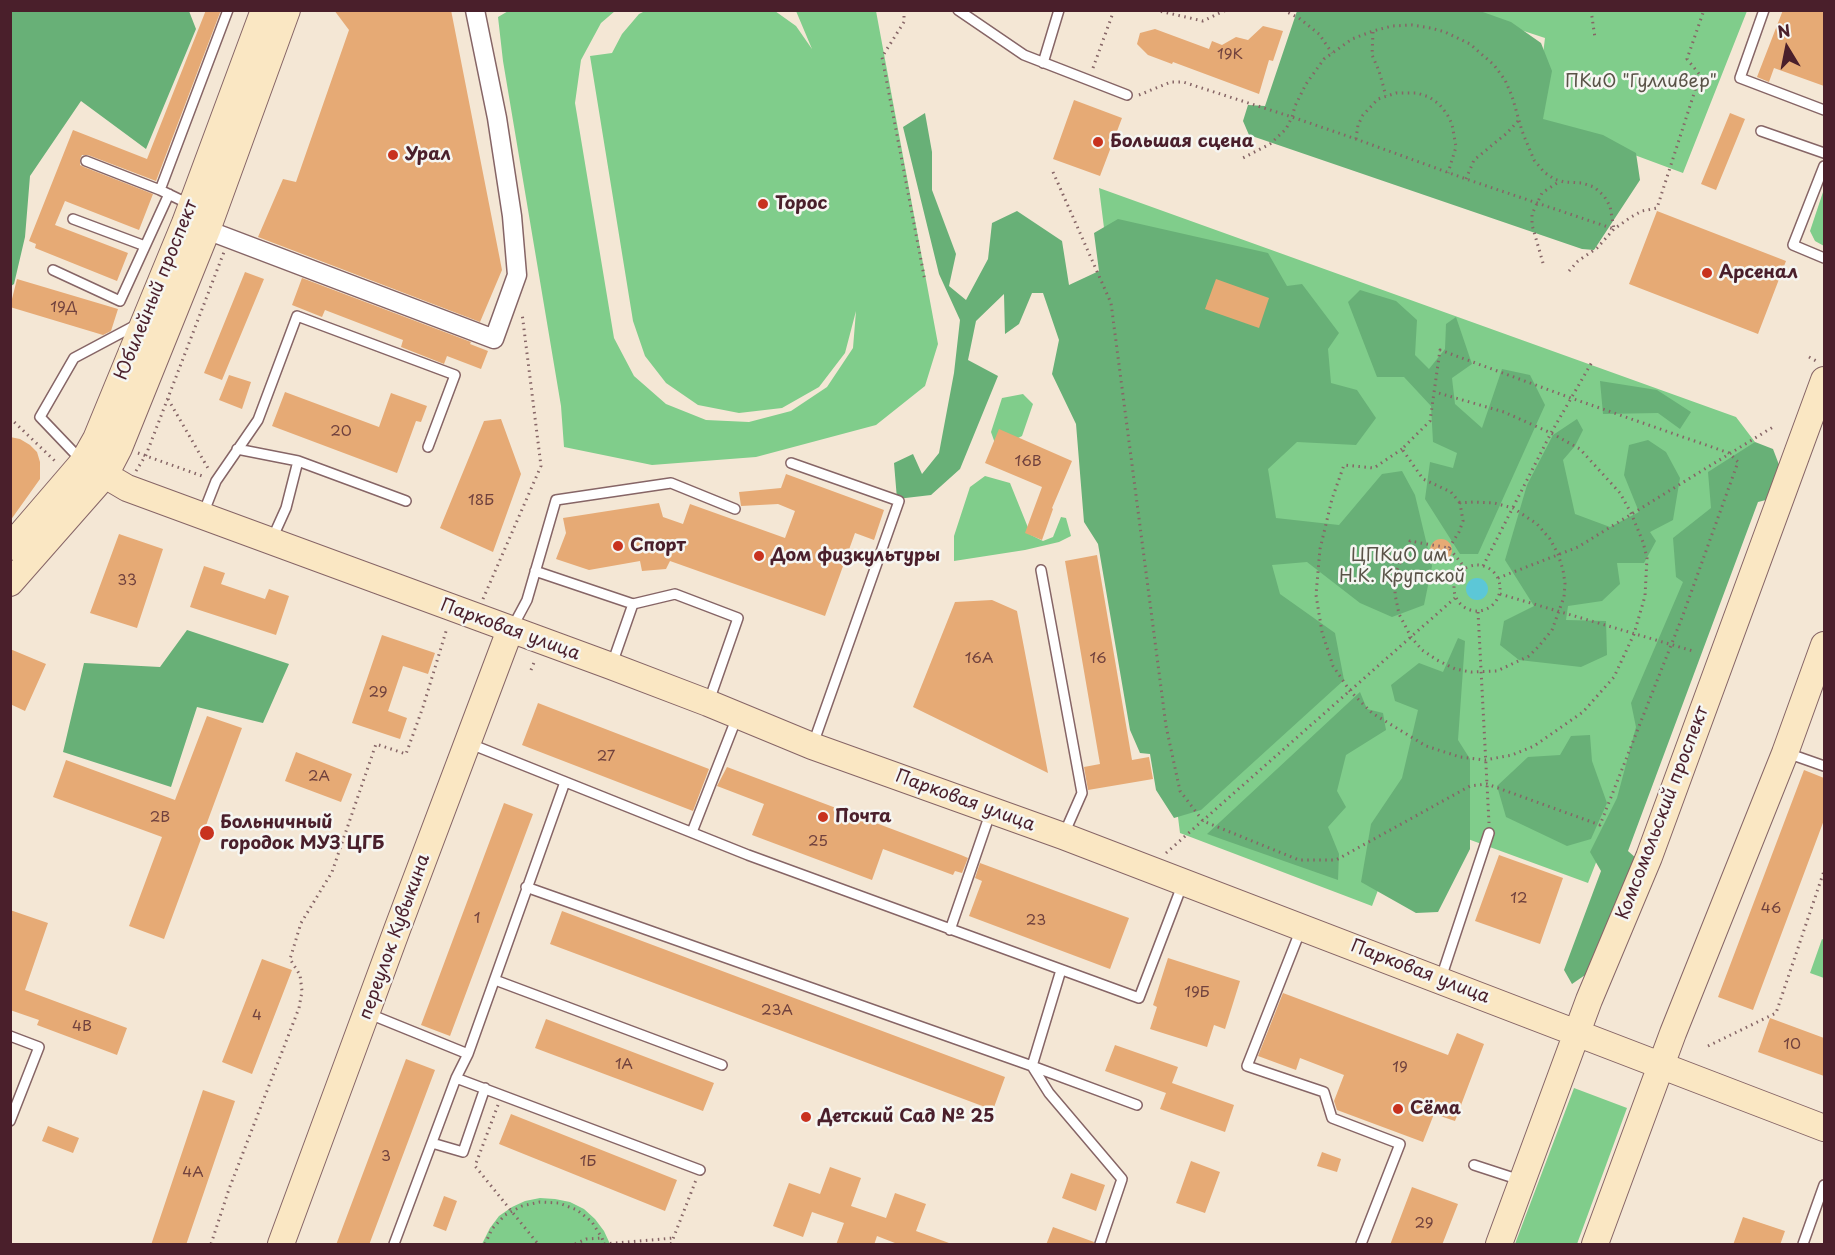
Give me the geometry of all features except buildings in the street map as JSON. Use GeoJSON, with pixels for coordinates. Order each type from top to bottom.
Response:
{"type":"FeatureCollection","features":[{"type":"Feature","properties":{"kind":"main road","name":"Юбилейный проспект"},"geometry":{"type":"LineString","coordinates":[[86,471],[96,439],[192,206],[264,10]]}},
{"type":"Feature","properties":{"kind":"main road","name":"Юбилейный проспект"},"geometry":{"type":"LineString","coordinates":[[10,547],[86,471],[119,448],[218,235],[287,10]]}},
{"type":"Feature","properties":{"kind":"main road","name":"Комсомольский проспект"},"geometry":{"type":"LineString","coordinates":[[1498,1245],[1577,1032],[1648,857],[1824,380]]}},
{"type":"Feature","properties":{"kind":"main road","name":"Парковая улица"},"geometry":{"type":"LineString","coordinates":[[86,471],[611,666],[812,746],[1302,926],[1824,1128]]}},
{"type":"Feature","properties":{"kind":"main road"},"geometry":{"type":"LineString","coordinates":[[10,583],[86,471]]}},
{"type":"Feature","properties":{"kind":"main road","name":"переулок Кувыкина"},"geometry":{"type":"LineString","coordinates":[[281,1245],[510,630]]}},
{"type":"Feature","properties":{"kind":"main road"},"geometry":{"type":"LineString","coordinates":[[1595,1245],[1661,1065],[1785,753],[1824,645]]}},
{"type":"Feature","properties":{"kind":"street"},"geometry":{"type":"LineString","coordinates":[[218,235],[494,339],[517,275],[512,216],[497,118],[475,10]]}},
{"type":"Feature","properties":{"kind":"lane"},"geometry":{"type":"LineString","coordinates":[[53,270],[120,301],[145,246],[228,10]]}},
{"type":"Feature","properties":{"kind":"lane"},"geometry":{"type":"LineString","coordinates":[[958,10],[1024,55],[1127,95]]}},
{"type":"Feature","properties":{"kind":"lane"},"geometry":{"type":"LineString","coordinates":[[1043,63],[1059,10]]}},
{"type":"Feature","properties":{"kind":"lane"},"geometry":{"type":"LineString","coordinates":[[1764,10],[1740,78],[1824,110]]}},
{"type":"Feature","properties":{"kind":"lane"},"geometry":{"type":"LineString","coordinates":[[1761,131],[1824,153]]}},
{"type":"Feature","properties":{"kind":"lane"},"geometry":{"type":"LineString","coordinates":[[86,161],[165,192],[192,206]]}},
{"type":"Feature","properties":{"kind":"lane"},"geometry":{"type":"LineString","coordinates":[[1824,166],[1793,245],[1824,258]]}},
{"type":"Feature","properties":{"kind":"lane"},"geometry":{"type":"LineString","coordinates":[[73,219],[145,246]]}},
{"type":"Feature","properties":{"kind":"lane"},"geometry":{"type":"LineString","coordinates":[[202,516],[216,481],[258,420],[297,316],[455,375],[428,447]]}},
{"type":"Feature","properties":{"kind":"lane"},"geometry":{"type":"LineString","coordinates":[[86,471],[40,417],[74,358],[146,320]]}},
{"type":"Feature","properties":{"kind":"lane"},"geometry":{"type":"LineString","coordinates":[[237,449],[298,460],[406,501]]}},
{"type":"Feature","properties":{"kind":"lane"},"geometry":{"type":"LineString","coordinates":[[271,540],[286,508],[298,460]]}},
{"type":"Feature","properties":{"kind":"lane"},"geometry":{"type":"LineString","coordinates":[[791,463],[898,501],[812,746]]}},
{"type":"Feature","properties":{"kind":"lane"},"geometry":{"type":"LineString","coordinates":[[510,630],[527,600],[556,500],[671,483],[735,509]]}},
{"type":"Feature","properties":{"kind":"lane"},"geometry":{"type":"LineString","coordinates":[[1041,570],[1082,793],[1078,806],[1062,836]]}},
{"type":"Feature","properties":{"kind":"lane"},"geometry":{"type":"LineString","coordinates":[[535,571],[633,604],[675,594],[738,618],[708,703]]}},
{"type":"Feature","properties":{"kind":"lane"},"geometry":{"type":"LineString","coordinates":[[611,666],[633,604]]}},
{"type":"Feature","properties":{"kind":"lane"},"geometry":{"type":"LineString","coordinates":[[692,832],[738,715]]}},
{"type":"Feature","properties":{"kind":"lane"},"geometry":{"type":"LineString","coordinates":[[468,743],[748,855],[1140,998],[1184,882]]}},
{"type":"Feature","properties":{"kind":"lane"},"geometry":{"type":"LineString","coordinates":[[1785,753],[1824,766]]}},
{"type":"Feature","properties":{"kind":"lane"},"geometry":{"type":"LineString","coordinates":[[394,1245],[456,1078],[468,1054],[565,782]]}},
{"type":"Feature","properties":{"kind":"lane"},"geometry":{"type":"LineString","coordinates":[[950,930],[990,811]]}},
{"type":"Feature","properties":{"kind":"lane"},"geometry":{"type":"LineString","coordinates":[[1440,980],[1489,833]]}},
{"type":"Feature","properties":{"kind":"lane"},"geometry":{"type":"LineString","coordinates":[[526,887],[1137,1105]]}},
{"type":"Feature","properties":{"kind":"lane"},"geometry":{"type":"LineString","coordinates":[[1302,926],[1247,1066],[1324,1092],[1332,1118],[1400,1144],[1361,1245]]}},
{"type":"Feature","properties":{"kind":"lane"},"geometry":{"type":"LineString","coordinates":[[1061,970],[1032,1066],[1049,1093],[1122,1179],[1100,1245]]}},
{"type":"Feature","properties":{"kind":"lane"},"geometry":{"type":"LineString","coordinates":[[495,980],[722,1065]]}},
{"type":"Feature","properties":{"kind":"lane"},"geometry":{"type":"LineString","coordinates":[[367,1013],[468,1054]]}},
{"type":"Feature","properties":{"kind":"lane"},"geometry":{"type":"LineString","coordinates":[[10,1036],[39,1047],[10,1121]]}},
{"type":"Feature","properties":{"kind":"lane"},"geometry":{"type":"LineString","coordinates":[[456,1078],[700,1170]]}},
{"type":"Feature","properties":{"kind":"lane"},"geometry":{"type":"LineString","coordinates":[[432,1143],[463,1152],[484,1088]]}},
{"type":"Feature","properties":{"kind":"lane"},"geometry":{"type":"LineString","coordinates":[[1474,1165],[1522,1180]]}},
{"type":"Feature","properties":{"kind":"lane"},"geometry":{"type":"LineString","coordinates":[[1803,1245],[1824,1185]]}},
{"type":"Feature","properties":{"kind":"path"},"geometry":{"type":"LineString","coordinates":[[904,10],[904,22],[882,57],[925,281]]}},
{"type":"Feature","properties":{"kind":"path"},"geometry":{"type":"LineString","coordinates":[[1088,81],[1114,10]]}},
{"type":"Feature","properties":{"kind":"path"},"geometry":{"type":"LineString","coordinates":[[1155,10],[1203,21],[1227,10]]}},
{"type":"Feature","properties":{"kind":"path"},"geometry":{"type":"LineString","coordinates":[[1283,10],[1299,18],[1319,34],[1332,53]]}},
{"type":"Feature","properties":{"kind":"path"},"geometry":{"type":"LineString","coordinates":[[1591,10],[1595,38]]}},
{"type":"Feature","properties":{"kind":"path"},"geometry":{"type":"LineString","coordinates":[[1569,271],[1578,261],[1597,248],[1608,233],[1636,214],[1657,208],[1700,75],[1687,59],[1704,10]]}},
{"type":"Feature","properties":{"kind":"path"},"geometry":{"type":"LineString","coordinates":[[1241,159],[1270,144],[1286,129],[1306,84],[1324,59],[1352,39],[1392,26],[1412,25],[1431,28],[1453,35],[1470,44],[1494,65],[1505,80],[1517,109],[1526,144],[1534,160],[1544,172],[1560,181],[1582,183],[1594,187],[1604,196],[1610,206],[1614,229]]}},
{"type":"Feature","properties":{"kind":"path"},"geometry":{"type":"LineString","coordinates":[[1373,31],[1371,55],[1379,71],[1386,96]]}},
{"type":"Feature","properties":{"kind":"path"},"geometry":{"type":"LineString","coordinates":[[1127,95],[1134,97],[1171,82],[1183,82],[1292,117],[1466,180],[1614,229]]}},
{"type":"Feature","properties":{"kind":"path"},"geometry":{"type":"LineString","coordinates":[[1356,139],[1358,125],[1363,115],[1378,99],[1396,93],[1417,93],[1429,98],[1447,114],[1455,135],[1456,147],[1448,173]]}},
{"type":"Feature","properties":{"kind":"path"},"geometry":{"type":"LineString","coordinates":[[1466,180],[1474,160],[1508,133],[1519,120]]}},
{"type":"Feature","properties":{"kind":"path"},"geometry":{"type":"LineString","coordinates":[[1053,172],[1111,303],[1166,726],[1180,791],[1203,820],[1299,860],[1336,860],[1470,786],[1487,784],[1600,825],[1672,644],[1738,462],[1729,453],[1440,350],[1430,422],[1402,449],[1374,468],[1344,465],[1332,500],[1320,549],[1316,595],[1322,632],[1333,666],[1350,691],[1372,712],[1426,746],[1460,757],[1485,760],[1512,755],[1534,746],[1583,712],[1614,677],[1634,634],[1645,596],[1647,558],[1631,513],[1620,493],[1580,449],[1504,412],[1435,392]]}},
{"type":"Feature","properties":{"kind":"path"},"geometry":{"type":"LineString","coordinates":[[1543,263],[1532,225],[1532,214],[1542,193],[1560,181]]}},
{"type":"Feature","properties":{"kind":"path"},"geometry":{"type":"LineString","coordinates":[[127,488],[146,455],[168,399],[218,235]]}},
{"type":"Feature","properties":{"kind":"path"},"geometry":{"type":"LineString","coordinates":[[488,584],[541,466],[522,309]]}},
{"type":"Feature","properties":{"kind":"path"},"geometry":{"type":"LineString","coordinates":[[1484,566],[1551,433],[1592,362]]}},
{"type":"Feature","properties":{"kind":"path"},"geometry":{"type":"LineString","coordinates":[[168,399],[216,481]]}},
{"type":"Feature","properties":{"kind":"path"},"geometry":{"type":"LineString","coordinates":[[10,418],[86,471]]}},
{"type":"Feature","properties":{"kind":"path"},"geometry":{"type":"LineString","coordinates":[[1498,578],[1578,547],[1773,427]]}},
{"type":"Feature","properties":{"kind":"path"},"geometry":{"type":"LineString","coordinates":[[119,448],[146,455],[216,481]]}},
{"type":"Feature","properties":{"kind":"path"},"geometry":{"type":"LineString","coordinates":[[1402,449],[1423,479],[1451,492],[1460,503],[1463,521],[1449,548]]}},
{"type":"Feature","properties":{"kind":"path"},"geometry":{"type":"LineString","coordinates":[[1460,503],[1473,501],[1513,508],[1537,524],[1550,539],[1558,554],[1565,582],[1560,613],[1552,630],[1528,656],[1504,668],[1481,673],[1455,669],[1422,650],[1411,637],[1399,614],[1395,594],[1396,572],[1410,541],[1449,548],[1466,569]]}},
{"type":"Feature","properties":{"kind":"path"},"geometry":{"type":"LineString","coordinates":[[1470,565],[1484,566],[1494,572],[1498,578],[1500,594],[1492,606],[1478,612],[1464,609],[1455,598],[1453,591],[1455,578],[1470,565]]}},
{"type":"Feature","properties":{"kind":"path"},"geometry":{"type":"LineString","coordinates":[[1500,594],[1693,651]]}},
{"type":"Feature","properties":{"kind":"path"},"geometry":{"type":"LineString","coordinates":[[1153,870],[1160,858],[1455,598]]}},
{"type":"Feature","properties":{"kind":"path"},"geometry":{"type":"LineString","coordinates":[[1478,612],[1489,833]]}},
{"type":"Feature","properties":{"kind":"path"},"geometry":{"type":"LineString","coordinates":[[211,1245],[233,1179],[298,1008],[302,991],[300,975],[290,959],[301,923],[332,872],[376,744],[406,754],[448,626]]}},
{"type":"Feature","properties":{"kind":"path"},"geometry":{"type":"LineString","coordinates":[[1708,1046],[1776,1013],[1824,871]]}},
{"type":"Feature","properties":{"kind":"path"},"geometry":{"type":"LineString","coordinates":[[501,1095],[475,1166],[538,1245]]}},
{"type":"Feature","properties":{"kind":"path"},"geometry":{"type":"LineString","coordinates":[[671,1245],[700,1170]]}},
{"type":"Feature","properties":{"kind":"path"},"geometry":{"type":"LineString","coordinates":[[485,1245],[492,1229],[505,1215],[522,1206],[540,1202],[559,1203],[577,1210],[592,1222],[604,1244],[674,1238]]}},
{"type":"Feature","properties":{"kind":"path"},"geometry":{"type":"LineString","coordinates":[[575,1245],[586,1239],[602,1238]]}},
{"type":"Feature","properties":{"kind":"green space"},"geometry":{"type":"Polygon","coordinates":[[[11,10],[189,11],[196,29],[146,149],[81,101],[30,176],[25,237],[14,284],[11,286],[11,10]]]}},
{"type":"Feature","properties":{"kind":"green space","name":"Торос"},"geometry":{"type":"Polygon","coordinates":[[[510,10],[615,11],[601,23],[581,60],[575,103],[614,338],[634,376],[666,404],[706,420],[749,422],[791,411],[827,387],[853,348],[856,311],[845,353],[819,387],[782,408],[739,413],[698,405],[666,383],[645,356],[633,321],[590,56],[612,53],[622,34],[639,14],[645,11],[775,11],[796,26],[812,49],[796,11],[876,11],[938,344],[925,386],[876,425],[756,457],[652,465],[564,447],[561,406],[503,61],[498,17],[510,10]]]}},
{"type":"Feature","properties":{"kind":"green space"},"geometry":{"type":"Polygon","coordinates":[[[1297,11],[1480,11],[1511,22],[1541,43],[1552,71],[1543,119],[1603,135],[1636,153],[1640,180],[1594,250],[1582,249],[1249,135],[1243,121],[1248,105],[1265,106],[1297,11]]]}},
{"type":"Feature","properties":{"kind":"green space","name":"ПКиО \"Гулливер\""},"geometry":{"type":"Polygon","coordinates":[[[1463,11],[1747,11],[1683,173],[1535,118],[1545,38],[1463,11]]]}},
{"type":"Feature","properties":{"kind":"green space"},"geometry":{"type":"Polygon","coordinates":[[[925,113],[932,152],[932,190],[956,254],[949,286],[966,300],[988,259],[992,223],[1017,211],[1062,241],[1069,285],[1099,271],[1094,233],[1118,219],[1268,253],[1287,286],[1302,284],[1339,333],[1328,349],[1331,383],[1357,390],[1376,418],[1356,445],[1297,442],[1268,469],[1276,518],[1339,525],[1382,474],[1402,471],[1415,495],[1432,566],[1424,605],[1392,617],[1360,603],[1307,562],[1272,565],[1280,594],[1335,633],[1344,680],[1201,810],[1174,818],[1156,790],[1150,754],[1140,753],[1130,730],[1098,544],[1084,522],[1076,424],[1052,374],[1059,340],[1043,293],[1032,293],[1019,324],[1005,334],[1004,294],[976,321],[968,360],[998,376],[960,469],[931,495],[897,499],[894,463],[913,454],[922,474],[939,453],[954,373],[960,320],[939,274],[903,127],[925,113]]]}},
{"type":"Feature","properties":{"kind":"green space","name":"ЦПКиО им. Н.К. Крупской"},"geometry":{"type":"Polygon","coordinates":[[[1099,188],[1736,417],[1755,442],[1662,695],[1588,883],[1416,820],[1402,827],[1372,906],[1180,833],[1099,188]]]}},
{"type":"Feature","properties":{"kind":"green space"},"geometry":{"type":"Polygon","coordinates":[[[1824,189],[1824,246],[1815,241],[1810,231],[1824,189]]]}},
{"type":"Feature","properties":{"kind":"green space"},"geometry":{"type":"Polygon","coordinates":[[[1360,290],[1396,301],[1417,320],[1415,355],[1429,369],[1445,349],[1446,324],[1456,317],[1472,364],[1452,378],[1455,404],[1482,428],[1502,369],[1530,375],[1545,405],[1478,554],[1460,554],[1425,499],[1430,462],[1453,468],[1457,453],[1433,442],[1431,406],[1404,377],[1377,377],[1348,302],[1360,290]]]}},
{"type":"Feature","properties":{"kind":"green space"},"geometry":{"type":"Polygon","coordinates":[[[1600,381],[1657,390],[1691,412],[1680,429],[1658,413],[1603,414],[1600,381]]]}},
{"type":"Feature","properties":{"kind":"green space"},"geometry":{"type":"Polygon","coordinates":[[[1023,394],[1033,404],[1022,436],[997,449],[991,432],[1002,398],[1023,394]]]}},
{"type":"Feature","properties":{"kind":"green space"},"geometry":{"type":"Polygon","coordinates":[[[1577,419],[1583,430],[1575,446],[1563,460],[1575,514],[1610,527],[1639,512],[1624,475],[1629,445],[1648,440],[1666,452],[1680,478],[1673,520],[1650,532],[1656,541],[1644,563],[1617,563],[1620,584],[1602,601],[1568,606],[1566,620],[1606,621],[1607,655],[1581,667],[1519,660],[1500,645],[1504,621],[1534,606],[1505,560],[1527,485],[1553,435],[1577,419]]]}},
{"type":"Feature","properties":{"kind":"green space"},"geometry":{"type":"Polygon","coordinates":[[[1755,442],[1773,449],[1781,470],[1770,499],[1758,502],[1628,851],[1637,859],[1588,973],[1572,984],[1564,970],[1601,871],[1590,852],[1617,798],[1636,727],[1631,703],[1683,582],[1676,577],[1673,538],[1711,508],[1708,472],[1755,442]]]}},
{"type":"Feature","properties":{"kind":"green space"},"geometry":{"type":"Polygon","coordinates":[[[985,476],[1010,483],[1031,535],[1043,541],[1053,537],[1061,517],[1066,518],[1071,536],[1059,542],[1025,550],[954,561],[954,536],[970,487],[985,476]]]}},
{"type":"Feature","properties":{"kind":"green space"},"geometry":{"type":"Polygon","coordinates":[[[187,630],[289,664],[263,723],[197,707],[171,787],[63,752],[84,663],[160,667],[187,630]]]}},
{"type":"Feature","properties":{"kind":"green space"},"geometry":{"type":"Polygon","coordinates":[[[1458,638],[1465,641],[1458,740],[1470,759],[1470,849],[1438,912],[1416,913],[1361,882],[1371,824],[1402,778],[1418,710],[1395,701],[1391,685],[1419,663],[1443,672],[1458,638]]]}},
{"type":"Feature","properties":{"kind":"green space"},"geometry":{"type":"Polygon","coordinates":[[[1360,692],[1367,709],[1383,713],[1386,730],[1346,755],[1337,791],[1346,807],[1328,827],[1339,854],[1338,880],[1207,834],[1360,692]]]}},
{"type":"Feature","properties":{"kind":"green space"},"geometry":{"type":"Polygon","coordinates":[[[1590,735],[1592,761],[1607,803],[1591,839],[1567,846],[1506,817],[1497,786],[1528,757],[1560,755],[1571,736],[1590,735]]]}},
{"type":"Feature","properties":{"kind":"green space"},"geometry":{"type":"Polygon","coordinates":[[[1822,939],[1824,940],[1824,978],[1810,973],[1822,939]]]}},
{"type":"Feature","properties":{"kind":"green space"},"geometry":{"type":"Polygon","coordinates":[[[1574,1088],[1627,1108],[1577,1244],[1515,1244],[1574,1088]]]}},
{"type":"Feature","properties":{"kind":"green space"},"geometry":{"type":"Polygon","coordinates":[[[540,1198],[570,1202],[584,1209],[604,1231],[610,1244],[482,1244],[499,1216],[525,1201],[540,1198]]]}},
{"type":"Feature","properties":{"kind":"water"},"geometry":{"type":"Polygon","coordinates":[[[1477,578],[1485,581],[1488,589],[1485,597],[1477,600],[1469,597],[1466,589],[1469,581],[1477,578]]]}},
{"type":"Feature","properties":{"kind":"place","name":"Большая сцена"},"geometry":{"type":"Point","coordinates":[1098,142]}},
{"type":"Feature","properties":{"kind":"place","name":"Урал"},"geometry":{"type":"Point","coordinates":[393,155]}},
{"type":"Feature","properties":{"kind":"place","name":"Торос"},"geometry":{"type":"Point","coordinates":[763,204]}},
{"type":"Feature","properties":{"kind":"place","name":"Арсенал"},"geometry":{"type":"Point","coordinates":[1707,273]}},
{"type":"Feature","properties":{"kind":"place","name":"Спорт"},"geometry":{"type":"Point","coordinates":[618,546]}},
{"type":"Feature","properties":{"kind":"place","name":"Дом физкультуры"},"geometry":{"type":"Point","coordinates":[759,556]}},
{"type":"Feature","properties":{"kind":"place","name":"Почта"},"geometry":{"type":"Point","coordinates":[823,817]}},
{"type":"Feature","properties":{"kind":"place","name":"Больничный городок МУЗ ЦГБ"},"geometry":{"type":"Point","coordinates":[207,833]}},
{"type":"Feature","properties":{"kind":"place","name":"Сёма"},"geometry":{"type":"Point","coordinates":[1398,1109]}},
{"type":"Feature","properties":{"kind":"place","name":"Детский Сад № 25"},"geometry":{"type":"Point","coordinates":[806,1117]}}]}
